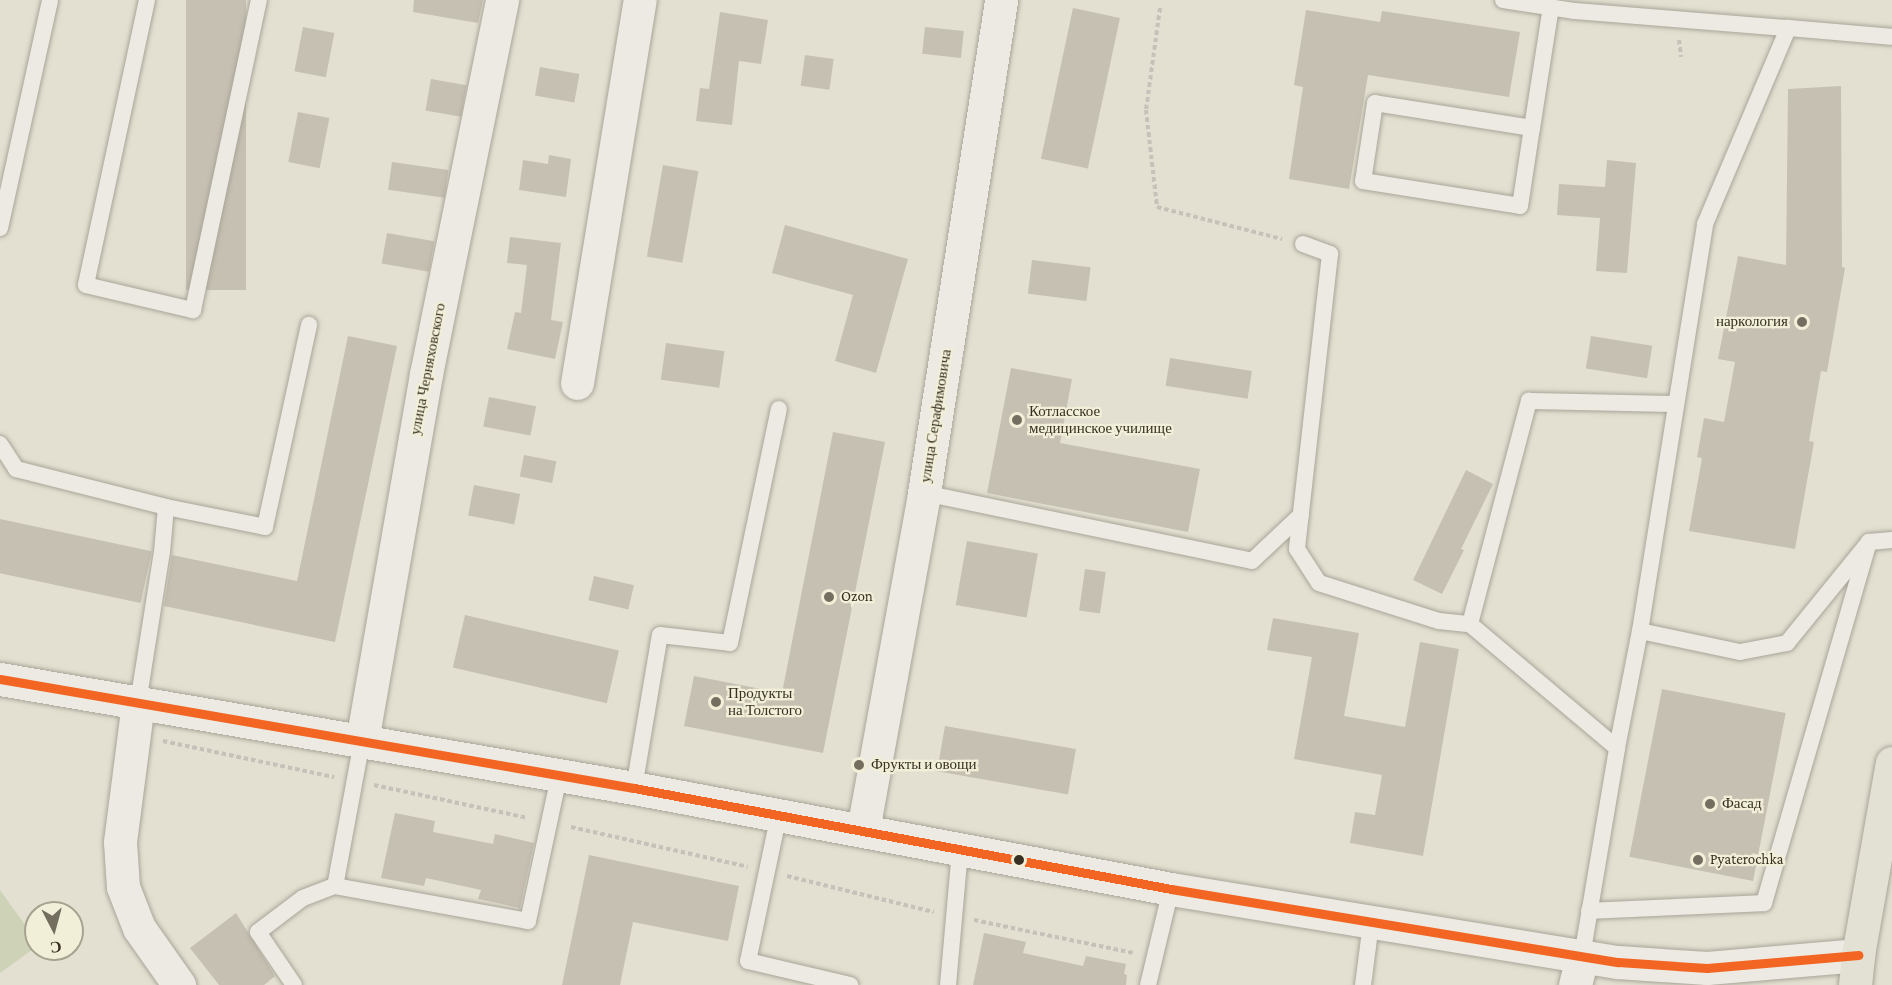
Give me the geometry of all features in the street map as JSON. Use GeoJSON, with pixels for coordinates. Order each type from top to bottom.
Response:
{"type":"FeatureCollection","features":[{"type":"Feature","properties":{"kind":"main road"},"geometry":{"type":"LineString","coordinates":[[1856,970],[1892,762]]}},
{"type":"Feature","properties":{"kind":"street","name":"улица Черняховского"},"geometry":{"type":"LineString","coordinates":[[362,741],[426,374],[502,0]]}},
{"type":"Feature","properties":{"kind":"street"},"geometry":{"type":"LineString","coordinates":[[577,382],[640,0]]}},
{"type":"Feature","properties":{"kind":"street","name":"улица Серафимовича"},"geometry":{"type":"LineString","coordinates":[[863,830],[924,493],[1001,0]]}},
{"type":"Feature","properties":{"kind":"street"},"geometry":{"type":"LineString","coordinates":[[0,679],[634,788],[863,830],[960,851],[1371,923],[1579,971],[1661,967],[1856,970]]}},
{"type":"Feature","properties":{"kind":"street"},"geometry":{"type":"LineString","coordinates":[[138,703],[120,842],[123,887],[139,928],[179,985]]}},
{"type":"Feature","properties":{"kind":"lane"},"geometry":{"type":"LineString","coordinates":[[0,228],[50,0]]}},
{"type":"Feature","properties":{"kind":"lane"},"geometry":{"type":"LineString","coordinates":[[147,0],[86,285],[193,310],[259,0]]}},
{"type":"Feature","properties":{"kind":"lane"},"geometry":{"type":"LineString","coordinates":[[1503,0],[1551,8],[1892,37]]}},
{"type":"Feature","properties":{"kind":"lane"},"geometry":{"type":"LineString","coordinates":[[1532,128],[1375,103],[1363,181],[1520,206],[1551,8]]}},
{"type":"Feature","properties":{"kind":"lane"},"geometry":{"type":"LineString","coordinates":[[1579,971],[1589,911],[1598,877],[1617,748],[1640,631],[1705,224],[1788,28]]}},
{"type":"Feature","properties":{"kind":"lane"},"geometry":{"type":"LineString","coordinates":[[1303,244],[1330,254],[1297,549],[1319,583],[1439,621],[1470,624],[1617,748]]}},
{"type":"Feature","properties":{"kind":"lane"},"geometry":{"type":"LineString","coordinates":[[0,444],[16,469],[166,507],[265,526],[309,325]]}},
{"type":"Feature","properties":{"kind":"lane"},"geometry":{"type":"LineString","coordinates":[[1470,624],[1529,401],[1675,404]]}},
{"type":"Feature","properties":{"kind":"lane"},"geometry":{"type":"LineString","coordinates":[[634,788],[660,635],[729,643],[779,409]]}},
{"type":"Feature","properties":{"kind":"lane"},"geometry":{"type":"LineString","coordinates":[[924,493],[1252,561],[1301,515]]}},
{"type":"Feature","properties":{"kind":"lane"},"geometry":{"type":"LineString","coordinates":[[138,703],[162,552],[166,507]]}},
{"type":"Feature","properties":{"kind":"lane"},"geometry":{"type":"LineString","coordinates":[[1640,631],[1740,652],[1786,644],[1869,542],[1892,540]]}},
{"type":"Feature","properties":{"kind":"lane"},"geometry":{"type":"LineString","coordinates":[[1589,911],[1764,903],[1869,542]]}},
{"type":"Feature","properties":{"kind":"lane"},"geometry":{"type":"LineString","coordinates":[[335,886],[362,741]]}},
{"type":"Feature","properties":{"kind":"lane"},"geometry":{"type":"LineString","coordinates":[[294,985],[258,932],[303,898],[335,886],[528,921],[559,776]]}},
{"type":"Feature","properties":{"kind":"lane"},"geometry":{"type":"LineString","coordinates":[[780,814],[748,961],[850,985]]}},
{"type":"Feature","properties":{"kind":"lane"},"geometry":{"type":"LineString","coordinates":[[948,985],[960,851]]}},
{"type":"Feature","properties":{"kind":"lane"},"geometry":{"type":"LineString","coordinates":[[1148,985],[1171,889]]}},
{"type":"Feature","properties":{"kind":"lane"},"geometry":{"type":"LineString","coordinates":[[1363,985],[1371,923]]}},
{"type":"Feature","properties":{"kind":"path"},"geometry":{"type":"LineString","coordinates":[[1160,8],[1146,110],[1157,207],[1303,244]]}},
{"type":"Feature","properties":{"kind":"path"},"geometry":{"type":"LineString","coordinates":[[134,735],[549,822],[769,871],[954,916],[1156,957]]}},
{"type":"Feature","properties":{"kind":"green space"},"geometry":{"type":"Polygon","coordinates":[[[0,890],[24,923],[24,956],[0,973],[0,890]]]}},
{"type":"Feature","properties":{"kind":"building"},"geometry":{"type":"Polygon","coordinates":[[[186,0],[246,0],[246,290],[186,290],[186,0]]]}},
{"type":"Feature","properties":{"kind":"building"},"geometry":{"type":"Polygon","coordinates":[[[414,0],[483,0],[478,23],[413,12],[414,0]]]}},
{"type":"Feature","properties":{"kind":"building"},"geometry":{"type":"Polygon","coordinates":[[[1073,8],[1120,18],[1088,169],[1041,159],[1073,8]]]}},
{"type":"Feature","properties":{"kind":"building"},"geometry":{"type":"Polygon","coordinates":[[[1306,10],[1380,22],[1382,11],[1520,32],[1509,97],[1368,75],[1349,189],[1289,179],[1303,87],[1294,85],[1306,10]]]}},
{"type":"Feature","properties":{"kind":"building"},"geometry":{"type":"Polygon","coordinates":[[[720,12],[768,20],[761,64],[739,61],[732,125],[696,121],[700,88],[709,89],[720,12]]]}},
{"type":"Feature","properties":{"kind":"building"},"geometry":{"type":"Polygon","coordinates":[[[303,27],[334,33],[326,77],[294,71],[303,27]]]}},
{"type":"Feature","properties":{"kind":"building"},"geometry":{"type":"Polygon","coordinates":[[[925,27],[964,31],[961,58],[922,54],[925,27]]]}},
{"type":"Feature","properties":{"kind":"building"},"geometry":{"type":"Polygon","coordinates":[[[805,55],[834,59],[829,90],[801,86],[805,55]]]}},
{"type":"Feature","properties":{"kind":"building"},"geometry":{"type":"Polygon","coordinates":[[[540,67],[579,74],[574,103],[535,96],[540,67]]]}},
{"type":"Feature","properties":{"kind":"building"},"geometry":{"type":"Polygon","coordinates":[[[431,79],[466,85],[461,117],[425,111],[431,79]]]}},
{"type":"Feature","properties":{"kind":"building","name":"наркология"},"geometry":{"type":"Polygon","coordinates":[[[1841,86],[1842,267],[1845,268],[1827,372],[1821,371],[1809,441],[1814,442],[1795,549],[1689,531],[1702,458],[1697,457],[1704,418],[1724,422],[1735,362],[1718,359],[1738,256],[1786,265],[1788,89],[1841,86]]]}},
{"type":"Feature","properties":{"kind":"building"},"geometry":{"type":"Polygon","coordinates":[[[298,112],[329,118],[320,168],[288,162],[298,112]]]}},
{"type":"Feature","properties":{"kind":"building"},"geometry":{"type":"Polygon","coordinates":[[[549,155],[571,159],[566,197],[519,190],[523,160],[548,164],[549,155]]]}},
{"type":"Feature","properties":{"kind":"building"},"geometry":{"type":"Polygon","coordinates":[[[1607,160],[1636,163],[1627,273],[1596,271],[1600,218],[1557,215],[1559,184],[1605,187],[1607,160]]]}},
{"type":"Feature","properties":{"kind":"building"},"geometry":{"type":"Polygon","coordinates":[[[392,162],[448,170],[445,198],[388,190],[392,162]]]}},
{"type":"Feature","properties":{"kind":"building"},"geometry":{"type":"Polygon","coordinates":[[[663,165],[698,171],[682,263],[647,257],[663,165]]]}},
{"type":"Feature","properties":{"kind":"building"},"geometry":{"type":"Polygon","coordinates":[[[785,225],[908,259],[876,373],[835,361],[853,295],[772,273],[785,225]]]}},
{"type":"Feature","properties":{"kind":"building"},"geometry":{"type":"Polygon","coordinates":[[[387,233],[434,241],[429,272],[382,264],[387,233]]]}},
{"type":"Feature","properties":{"kind":"building"},"geometry":{"type":"Polygon","coordinates":[[[510,237],[561,243],[551,320],[563,322],[555,359],[507,349],[515,312],[521,313],[527,265],[507,263],[510,237]]]}},
{"type":"Feature","properties":{"kind":"building"},"geometry":{"type":"Polygon","coordinates":[[[1032,260],[1091,267],[1086,301],[1028,294],[1032,260]]]}},
{"type":"Feature","properties":{"kind":"building"},"geometry":{"type":"Polygon","coordinates":[[[348,336],[397,346],[335,642],[164,606],[172,555],[297,581],[348,336]]]}},
{"type":"Feature","properties":{"kind":"building"},"geometry":{"type":"Polygon","coordinates":[[[1591,336],[1652,346],[1647,378],[1586,369],[1591,336]]]}},
{"type":"Feature","properties":{"kind":"building"},"geometry":{"type":"Polygon","coordinates":[[[666,343],[724,351],[719,388],[661,380],[666,343]]]}},
{"type":"Feature","properties":{"kind":"building"},"geometry":{"type":"Polygon","coordinates":[[[1170,358],[1252,371],[1248,399],[1166,386],[1170,358]]]}},
{"type":"Feature","properties":{"kind":"building"},"geometry":{"type":"Polygon","coordinates":[[[1011,368],[1072,379],[1060,443],[1200,469],[1188,532],[987,493],[1011,368]]]}},
{"type":"Feature","properties":{"kind":"building"},"geometry":{"type":"Polygon","coordinates":[[[489,397],[536,406],[530,436],[483,426],[489,397]]]}},
{"type":"Feature","properties":{"kind":"building"},"geometry":{"type":"Polygon","coordinates":[[[833,432],[885,442],[823,753],[684,726],[694,676],[782,693],[833,432]]]}},
{"type":"Feature","properties":{"kind":"building"},"geometry":{"type":"Polygon","coordinates":[[[524,455],[556,461],[552,483],[520,477],[524,455]]]}},
{"type":"Feature","properties":{"kind":"building"},"geometry":{"type":"Polygon","coordinates":[[[1466,470],[1493,484],[1442,594],[1413,580],[1466,470]]]}},
{"type":"Feature","properties":{"kind":"building"},"geometry":{"type":"Polygon","coordinates":[[[474,485],[520,494],[514,524],[468,515],[474,485]]]}},
{"type":"Feature","properties":{"kind":"building"},"geometry":{"type":"Polygon","coordinates":[[[0,519],[152,551],[141,603],[0,573],[0,519]]]}},
{"type":"Feature","properties":{"kind":"building"},"geometry":{"type":"Polygon","coordinates":[[[967,541],[1038,554],[1027,618],[956,605],[967,541]]]}},
{"type":"Feature","properties":{"kind":"building"},"geometry":{"type":"Polygon","coordinates":[[[1085,569],[1106,572],[1100,614],[1079,611],[1085,569]]]}},
{"type":"Feature","properties":{"kind":"building"},"geometry":{"type":"Polygon","coordinates":[[[594,576],[634,585],[628,610],[588,600],[594,576]]]}},
{"type":"Feature","properties":{"kind":"building"},"geometry":{"type":"Polygon","coordinates":[[[465,615],[619,651],[607,703],[453,668],[465,615]]]}},
{"type":"Feature","properties":{"kind":"building"},"geometry":{"type":"Polygon","coordinates":[[[1273,618],[1359,633],[1344,716],[1405,727],[1420,642],[1459,649],[1423,856],[1350,843],[1355,812],[1375,815],[1382,775],[1294,759],[1312,657],[1267,650],[1273,618]]]}},
{"type":"Feature","properties":{"kind":"building"},"geometry":{"type":"Polygon","coordinates":[[[1662,689],[1786,713],[1753,881],[1629,857],[1662,689]]]}},
{"type":"Feature","properties":{"kind":"building"},"geometry":{"type":"Polygon","coordinates":[[[945,726],[1076,749],[1068,794],[937,771],[945,726]]]}},
{"type":"Feature","properties":{"kind":"building"},"geometry":{"type":"Polygon","coordinates":[[[395,813],[435,821],[433,832],[493,844],[495,834],[534,843],[520,908],[478,899],[481,890],[426,878],[424,886],[381,878],[395,813]]]}},
{"type":"Feature","properties":{"kind":"building"},"geometry":{"type":"Polygon","coordinates":[[[589,855],[739,886],[728,941],[633,922],[620,985],[562,985],[589,855]]]}},
{"type":"Feature","properties":{"kind":"building"},"geometry":{"type":"Polygon","coordinates":[[[236,913],[275,976],[264,985],[219,985],[190,948],[236,913]]]}},
{"type":"Feature","properties":{"kind":"building"},"geometry":{"type":"Polygon","coordinates":[[[984,933],[1026,942],[1023,953],[1083,966],[1086,956],[1126,964],[1124,974],[1127,975],[1126,985],[973,985],[984,933]]]}},
{"type":"Feature","properties":{"kind":"transit line"},"geometry":{"type":"LineString","coordinates":[[0,679],[634,788],[1171,889],[1618,962],[1707,968],[1858,955]]}},
{"type":"Feature","properties":{"kind":"place","name":"наркология"},"geometry":{"type":"Point","coordinates":[1802,322]}},
{"type":"Feature","properties":{"kind":"place","name":"Котласское медицинское училище"},"geometry":{"type":"Point","coordinates":[1017,420]}},
{"type":"Feature","properties":{"kind":"place","name":"Ozon"},"geometry":{"type":"Point","coordinates":[829,597]}},
{"type":"Feature","properties":{"kind":"place","name":"Продукты на Толстого"},"geometry":{"type":"Point","coordinates":[716,702]}},
{"type":"Feature","properties":{"kind":"place","name":"Фрукты и овощи"},"geometry":{"type":"Point","coordinates":[859,765]}},
{"type":"Feature","properties":{"kind":"place","name":"Фасад"},"geometry":{"type":"Point","coordinates":[1710,804]}},
{"type":"Feature","properties":{"kind":"place","name":"Pyaterochka"},"geometry":{"type":"Point","coordinates":[1698,860]}}]}
